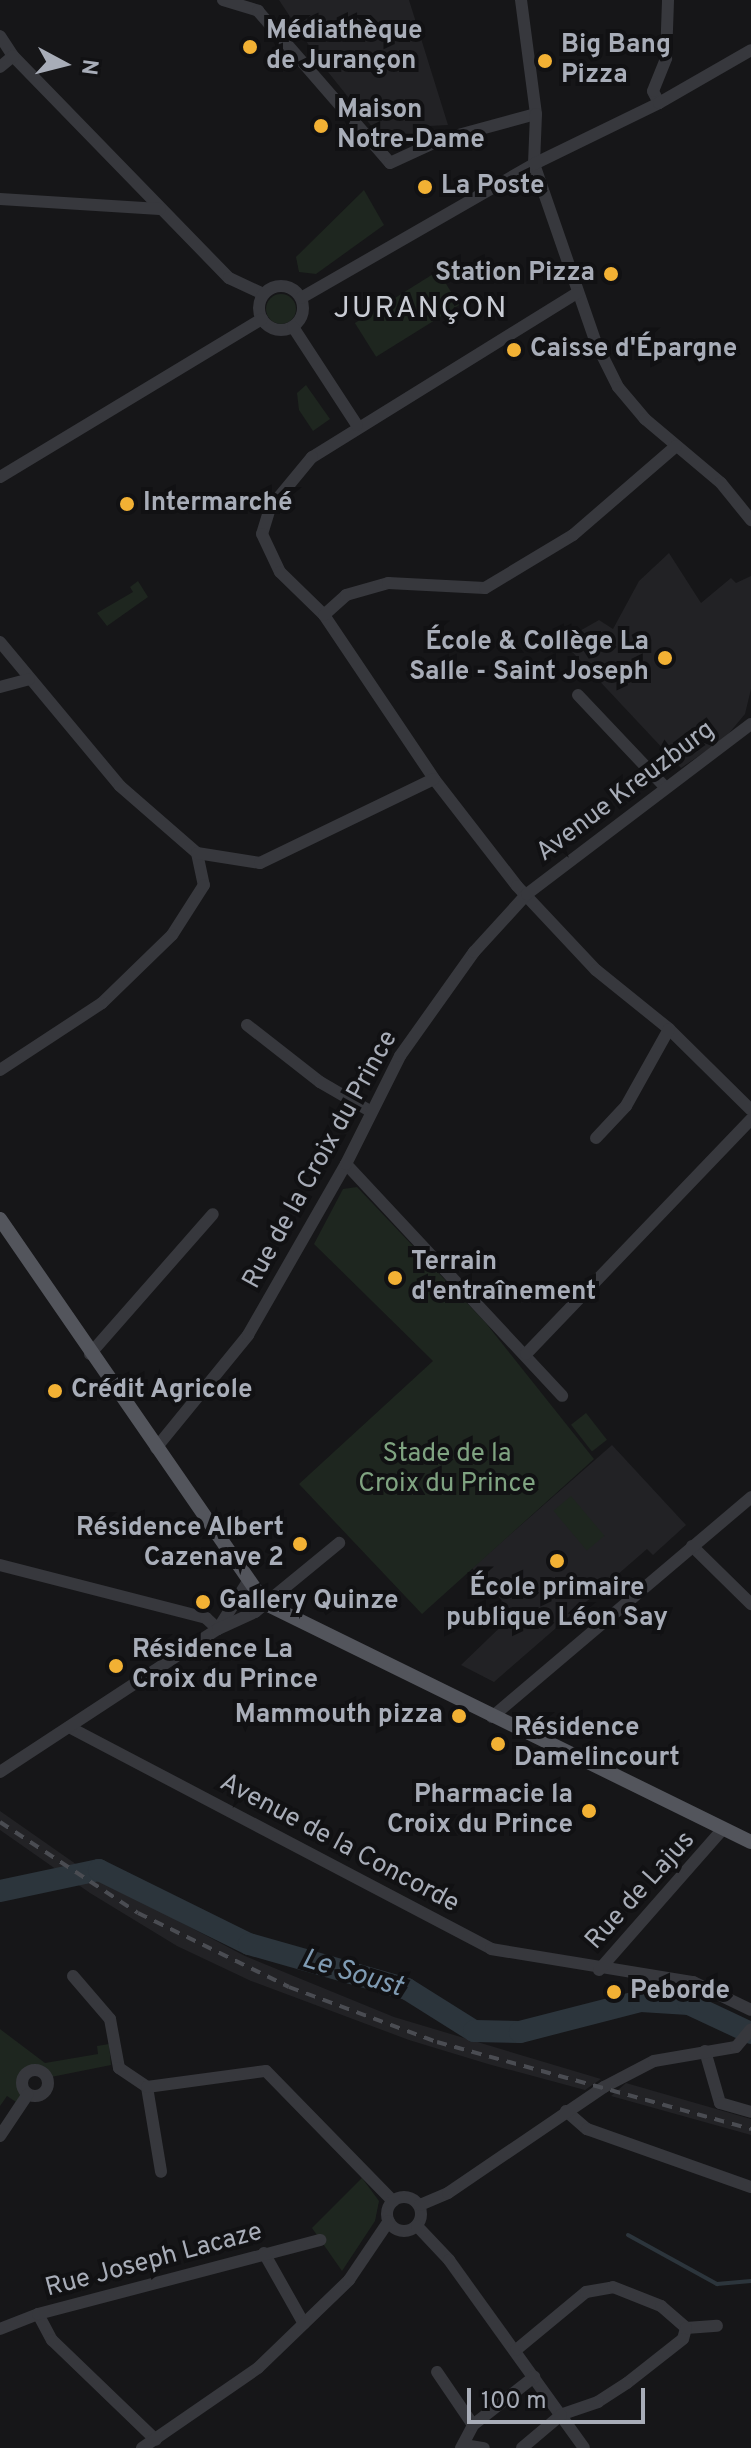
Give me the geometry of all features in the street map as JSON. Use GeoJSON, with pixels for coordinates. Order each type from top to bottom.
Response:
{"type":"FeatureCollection","features":[{"type":"Feature","properties":{"kind":"main road"},"geometry":{"type":"LineString","coordinates":[[0,1219],[247,1583],[266,1604],[751,1842]]}},
{"type":"Feature","properties":{"kind":"street"},"geometry":{"type":"LineString","coordinates":[[223,0],[258,11],[390,163],[440,140],[536,114]]}},
{"type":"Feature","properties":{"kind":"street"},"geometry":{"type":"LineString","coordinates":[[521,0],[536,114],[534,164],[596,343],[618,387],[676,446],[721,483],[751,520]]}},
{"type":"Feature","properties":{"kind":"street"},"geometry":{"type":"LineString","coordinates":[[659,103],[653,91],[666,58],[668,0]]}},
{"type":"Feature","properties":{"kind":"street"},"geometry":{"type":"LineString","coordinates":[[0,36],[13,56],[229,278],[264,294],[281,286],[301,298]]}},
{"type":"Feature","properties":{"kind":"street"},"geometry":{"type":"LineString","coordinates":[[301,298],[534,164],[659,103],[751,50]]}},
{"type":"Feature","properties":{"kind":"street"},"geometry":{"type":"LineString","coordinates":[[0,67],[13,56]]}},
{"type":"Feature","properties":{"kind":"street"},"geometry":{"type":"LineString","coordinates":[[0,199],[160,209]]}},
{"type":"Feature","properties":{"kind":"street"},"geometry":{"type":"LineString","coordinates":[[577,293],[357,425],[312,457],[280,496],[263,523],[262,534],[280,572],[324,615],[434,779],[527,894],[596,970],[669,1029],[751,1110]]}},
{"type":"Feature","properties":{"kind":"street"},"geometry":{"type":"LineString","coordinates":[[264,294],[262,319],[272,329],[293,327]]}},
{"type":"Feature","properties":{"kind":"street"},"geometry":{"type":"LineString","coordinates":[[293,327],[303,311],[301,298]]}},
{"type":"Feature","properties":{"kind":"street"},"geometry":{"type":"LineString","coordinates":[[0,477],[262,319]]}},
{"type":"Feature","properties":{"kind":"street"},"geometry":{"type":"LineString","coordinates":[[293,327],[357,425]]}},
{"type":"Feature","properties":{"kind":"street"},"geometry":{"type":"LineString","coordinates":[[324,615],[346,595],[388,583],[485,588],[573,535],[676,446]]}},
{"type":"Feature","properties":{"kind":"street"},"geometry":{"type":"LineString","coordinates":[[0,642],[120,786],[197,853],[260,863],[434,779]]}},
{"type":"Feature","properties":{"kind":"street"},"geometry":{"type":"LineString","coordinates":[[0,687],[29,679]]}},
{"type":"Feature","properties":{"kind":"street"},"geometry":{"type":"LineString","coordinates":[[578,695],[666,788]]}},
{"type":"Feature","properties":{"kind":"street","name":"Avenue Kreuzburg"},"geometry":{"type":"LineString","coordinates":[[527,894],[751,724]]}},
{"type":"Feature","properties":{"kind":"street"},"geometry":{"type":"LineString","coordinates":[[0,1070],[79,1024],[172,935],[204,885],[197,853]]}},
{"type":"Feature","properties":{"kind":"street","name":"Rue de la Croix du Prince"},"geometry":{"type":"LineString","coordinates":[[156,1448],[248,1335],[346,1164],[400,1056],[474,952],[527,894]]}},
{"type":"Feature","properties":{"kind":"street"},"geometry":{"type":"LineString","coordinates":[[247,1025],[320,1082],[370,1111]]}},
{"type":"Feature","properties":{"kind":"street"},"geometry":{"type":"LineString","coordinates":[[596,1138],[626,1106],[669,1029]]}},
{"type":"Feature","properties":{"kind":"street"},"geometry":{"type":"LineString","coordinates":[[526,1354],[751,1119]]}},
{"type":"Feature","properties":{"kind":"street"},"geometry":{"type":"LineString","coordinates":[[346,1164],[562,1396]]}},
{"type":"Feature","properties":{"kind":"street"},"geometry":{"type":"LineString","coordinates":[[90,1354],[213,1214]]}},
{"type":"Feature","properties":{"kind":"street"},"geometry":{"type":"LineString","coordinates":[[492,1717],[751,1497]]}},
{"type":"Feature","properties":{"kind":"street"},"geometry":{"type":"LineString","coordinates":[[0,1772],[218,1629],[266,1604],[339,1543]]}},
{"type":"Feature","properties":{"kind":"street"},"geometry":{"type":"LineString","coordinates":[[692,1546],[751,1604]]}},
{"type":"Feature","properties":{"kind":"street"},"geometry":{"type":"LineString","coordinates":[[0,1565],[206,1618],[218,1629]]}},
{"type":"Feature","properties":{"kind":"street"},"geometry":{"type":"LineString","coordinates":[[218,1629],[247,1583]]}},
{"type":"Feature","properties":{"kind":"street","name":"Avenue de la Concorde"},"geometry":{"type":"LineString","coordinates":[[69,1727],[491,1949],[599,1970]]}},
{"type":"Feature","properties":{"kind":"street","name":"Rue de Lajus"},"geometry":{"type":"LineString","coordinates":[[599,1970],[723,1829]]}},
{"type":"Feature","properties":{"kind":"street","name":"Rue de Lajus"},"geometry":{"type":"LineString","coordinates":[[599,1970],[693,1982],[751,2010]]}},
{"type":"Feature","properties":{"kind":"street"},"geometry":{"type":"LineString","coordinates":[[73,1976],[110,2019],[119,2068],[147,2087],[266,2071],[393,2201]]}},
{"type":"Feature","properties":{"kind":"street"},"geometry":{"type":"LineString","coordinates":[[420,2205],[448,2193],[566,2111],[654,2061],[736,2047],[751,2029]]}},
{"type":"Feature","properties":{"kind":"street"},"geometry":{"type":"LineString","coordinates":[[705,2051],[720,2103],[751,2112]]}},
{"type":"Feature","properties":{"kind":"street"},"geometry":{"type":"LineString","coordinates":[[147,2087],[161,2172]]}},
{"type":"Feature","properties":{"kind":"street"},"geometry":{"type":"LineString","coordinates":[[0,2136],[28,2094]]}},
{"type":"Feature","properties":{"kind":"street"},"geometry":{"type":"LineString","coordinates":[[566,2111],[587,2129],[751,2187]]}},
{"type":"Feature","properties":{"kind":"street"},"geometry":{"type":"LineString","coordinates":[[393,2201],[407,2197],[420,2205]]}},
{"type":"Feature","properties":{"kind":"street"},"geometry":{"type":"LineString","coordinates":[[142,2448],[238,2384],[349,2280],[389,2221],[393,2201]]}},
{"type":"Feature","properties":{"kind":"street"},"geometry":{"type":"LineString","coordinates":[[420,2205],[417,2226],[516,2350],[584,2448]]}},
{"type":"Feature","properties":{"kind":"street"},"geometry":{"type":"LineString","coordinates":[[389,2221],[402,2231],[417,2226]]}},
{"type":"Feature","properties":{"kind":"street","name":"Rue Joseph Lacaze"},"geometry":{"type":"LineString","coordinates":[[0,2329],[38,2314],[320,2240]]}},
{"type":"Feature","properties":{"kind":"street"},"geometry":{"type":"LineString","coordinates":[[264,2253],[304,2324]]}},
{"type":"Feature","properties":{"kind":"street"},"geometry":{"type":"LineString","coordinates":[[516,2350],[586,2292],[613,2287],[661,2306],[686,2328],[717,2326]]}},
{"type":"Feature","properties":{"kind":"street"},"geometry":{"type":"LineString","coordinates":[[38,2314],[52,2340],[156,2440]]}},
{"type":"Feature","properties":{"kind":"street"},"geometry":{"type":"LineString","coordinates":[[522,2448],[561,2415],[598,2402],[627,2383],[683,2339],[686,2328]]}},
{"type":"Feature","properties":{"kind":"street"},"geometry":{"type":"LineString","coordinates":[[437,2372],[473,2425]]}},
{"type":"Feature","properties":{"kind":"street"},"geometry":{"type":"LineString","coordinates":[[484,2448],[462,2446],[473,2425],[534,2377]]}},
{"type":"Feature","properties":{"kind":"shaded area"},"geometry":{"type":"Polygon","coordinates":[[[279,0],[409,0],[448,125],[429,126],[402,144],[385,143],[320,62],[279,0]]]}},
{"type":"Feature","properties":{"kind":"shaded area","name":"École & Collège La Salle - Saint Joseph"},"geometry":{"type":"Polygon","coordinates":[[[669,553],[701,603],[731,578],[736,583],[751,576],[751,689],[745,714],[725,738],[681,768],[562,641],[599,620],[613,629],[639,581],[669,553]]]}},
{"type":"Feature","properties":{"kind":"shaded area","name":"École primaire publique Léon Say"},"geometry":{"type":"Polygon","coordinates":[[[612,1445],[686,1525],[653,1555],[647,1549],[494,1682],[461,1665],[514,1614],[472,1568],[612,1445]]]}},
{"type":"Feature","properties":{"kind":"shaded area"},"geometry":{"type":"Polygon","coordinates":[[[0,1811],[93,1876],[245,1956],[394,2017],[601,2079],[585,2090],[488,2064],[409,2040],[251,1981],[177,1946],[90,1893],[0,1830],[0,1811]]]}},
{"type":"Feature","properties":{"kind":"shaded area"},"geometry":{"type":"Polygon","coordinates":[[[626,2083],[751,2119],[751,2135],[611,2096],[626,2083]]]}},
{"type":"Feature","properties":{"kind":"green space"},"geometry":{"type":"Polygon","coordinates":[[[364,190],[384,225],[316,274],[299,272],[296,257],[364,190]]]}},
{"type":"Feature","properties":{"kind":"green space"},"geometry":{"type":"Polygon","coordinates":[[[438,271],[459,305],[376,357],[355,323],[438,271]]]}},
{"type":"Feature","properties":{"kind":"green space"},"geometry":{"type":"Polygon","coordinates":[[[281,294],[291,299],[296,309],[291,319],[281,324],[271,319],[266,309],[271,299],[281,294]]]}},
{"type":"Feature","properties":{"kind":"green space"},"geometry":{"type":"Polygon","coordinates":[[[306,385],[330,419],[313,431],[299,410],[297,393],[306,385]]]}},
{"type":"Feature","properties":{"kind":"green space"},"geometry":{"type":"Polygon","coordinates":[[[138,581],[148,597],[107,626],[97,613],[133,592],[130,587],[138,581]]]}},
{"type":"Feature","properties":{"kind":"green space","name":"Stade de la Croix du Prince"},"geometry":{"type":"Polygon","coordinates":[[[357,1187],[485,1322],[594,1459],[422,1614],[299,1484],[433,1361],[314,1244],[343,1189],[357,1187]]]}},
{"type":"Feature","properties":{"kind":"green space"},"geometry":{"type":"Polygon","coordinates":[[[586,1413],[607,1440],[592,1451],[571,1425],[586,1413]]]}},
{"type":"Feature","properties":{"kind":"green space"},"geometry":{"type":"Polygon","coordinates":[[[571,1496],[604,1536],[587,1551],[553,1511],[571,1496]]]}},
{"type":"Feature","properties":{"kind":"green space"},"geometry":{"type":"Polygon","coordinates":[[[0,2029],[45,2063],[98,2054],[97,2046],[109,2044],[111,2065],[51,2077],[39,2067],[26,2067],[18,2076],[21,2094],[16,2102],[7,2096],[0,2106],[0,2029]]]}},
{"type":"Feature","properties":{"kind":"green space"},"geometry":{"type":"Polygon","coordinates":[[[362,2178],[379,2201],[375,2221],[342,2271],[312,2228],[362,2178]]]}},
{"type":"Feature","properties":{"kind":"waterway","name":"Le Soust"},"geometry":{"type":"LineString","coordinates":[[0,1891],[99,1870],[249,1944],[407,1989],[474,2031],[520,2032],[641,2001],[689,2004],[751,2033]]}},
{"type":"Feature","properties":{"kind":"waterway"},"geometry":{"type":"LineString","coordinates":[[628,2235],[717,2284],[751,2281]]}},
{"type":"Feature","properties":{"kind":"railway"},"geometry":{"type":"LineString","coordinates":[[0,1822],[138,1913],[289,1987],[437,2042],[751,2129]]}},
{"type":"Feature","properties":{"kind":"place","name":"Médiathèque de Jurançon"},"geometry":{"type":"Point","coordinates":[250,47]}},
{"type":"Feature","properties":{"kind":"place","name":"Big Bang Pizza"},"geometry":{"type":"Point","coordinates":[545,61]}},
{"type":"Feature","properties":{"kind":"place","name":"Maison Notre-Dame"},"geometry":{"type":"Point","coordinates":[321,126]}},
{"type":"Feature","properties":{"kind":"place","name":"La Poste"},"geometry":{"type":"Point","coordinates":[425,187]}},
{"type":"Feature","properties":{"kind":"place","name":"Station Pizza"},"geometry":{"type":"Point","coordinates":[611,274]}},
{"type":"Feature","properties":{"kind":"place","name":"Caisse d'Épargne"},"geometry":{"type":"Point","coordinates":[514,350]}},
{"type":"Feature","properties":{"kind":"place","name":"Intermarché"},"geometry":{"type":"Point","coordinates":[127,504]}},
{"type":"Feature","properties":{"kind":"place","name":"École & Collège La Salle - Saint Joseph"},"geometry":{"type":"Point","coordinates":[665,658]}},
{"type":"Feature","properties":{"kind":"place","name":"Terrain d'entraînement"},"geometry":{"type":"Point","coordinates":[395,1278]}},
{"type":"Feature","properties":{"kind":"place","name":"Crédit Agricole"},"geometry":{"type":"Point","coordinates":[55,1391]}},
{"type":"Feature","properties":{"kind":"place","name":"Résidence Albert Cazenave 2"},"geometry":{"type":"Point","coordinates":[300,1544]}},
{"type":"Feature","properties":{"kind":"place","name":"École primaire publique Léon Say"},"geometry":{"type":"Point","coordinates":[557,1561]}},
{"type":"Feature","properties":{"kind":"place","name":"Gallery Quinze"},"geometry":{"type":"Point","coordinates":[203,1602]}},
{"type":"Feature","properties":{"kind":"place","name":"Résidence La Croix du Prince"},"geometry":{"type":"Point","coordinates":[116,1666]}},
{"type":"Feature","properties":{"kind":"place","name":"Mammouth pizza"},"geometry":{"type":"Point","coordinates":[459,1716]}},
{"type":"Feature","properties":{"kind":"place","name":"Résidence Damelincourt"},"geometry":{"type":"Point","coordinates":[498,1744]}},
{"type":"Feature","properties":{"kind":"place","name":"Pharmacie la Croix du Prince"},"geometry":{"type":"Point","coordinates":[589,1811]}},
{"type":"Feature","properties":{"kind":"place","name":"Peborde"},"geometry":{"type":"Point","coordinates":[614,1992]}},
{"type":"Feature","properties":{"kind":"district","name":"JURANÇON"},"geometry":{"type":"Point","coordinates":[421,310]}}]}
